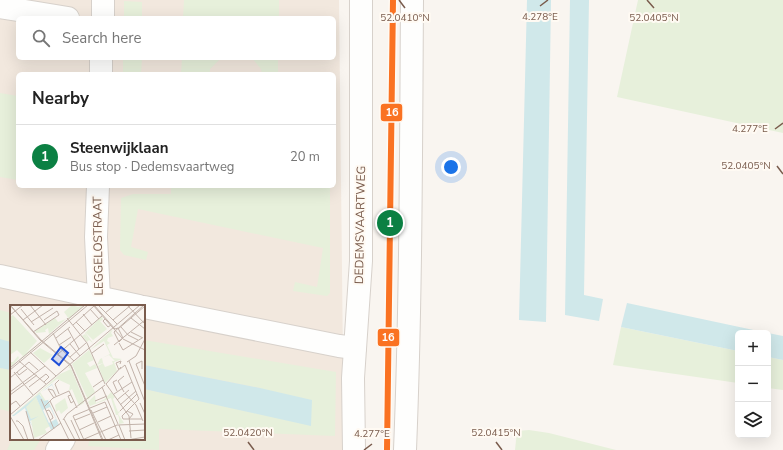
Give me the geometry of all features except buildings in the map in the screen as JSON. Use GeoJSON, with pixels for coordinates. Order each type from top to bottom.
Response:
{"type":"FeatureCollection","features":[{"type":"Feature","properties":{"kind":"street"},"geometry":{"type":"LineString","coordinates":[[103,0],[103,16]]}},
{"type":"Feature","properties":{"kind":"street","name":"DEDEMSVAARTWEG"},"geometry":{"type":"LineString","coordinates":[[354,450],[353,378],[360,261],[361,0]]}},
{"type":"Feature","properties":{"kind":"street"},"geometry":{"type":"LineString","coordinates":[[405,450],[408,396],[412,0]]}},
{"type":"Feature","properties":{"kind":"street"},"geometry":{"type":"LineString","coordinates":[[0,7],[56,16]]}},
{"type":"Feature","properties":{"kind":"street"},"geometry":{"type":"LineString","coordinates":[[101,60],[101,72]]}},
{"type":"Feature","properties":{"kind":"street","name":"LEGGELOSTRAAT"},"geometry":{"type":"LineString","coordinates":[[98,188],[96,237],[99,302]]}},
{"type":"Feature","properties":{"kind":"street"},"geometry":{"type":"LineString","coordinates":[[0,276],[99,302],[129,305]]}},
{"type":"Feature","properties":{"kind":"street"},"geometry":{"type":"LineString","coordinates":[[145,307],[355,348]]}},
{"type":"Feature","properties":{"kind":"street"},"geometry":{"type":"LineString","coordinates":[[57,450],[63,440]]}},
{"type":"Feature","properties":{"kind":"shaded area"},"geometry":{"type":"Polygon","coordinates":[[[0,0],[339,0],[344,450],[0,450],[0,0]]]}},
{"type":"Feature","properties":{"kind":"green space"},"geometry":{"type":"Polygon","coordinates":[[[184,0],[279,0],[279,16],[183,16],[184,0]]]}},
{"type":"Feature","properties":{"kind":"green space"},"geometry":{"type":"Polygon","coordinates":[[[638,0],[783,0],[783,133],[617,97],[638,0]]]}},
{"type":"Feature","properties":{"kind":"green space"},"geometry":{"type":"Polygon","coordinates":[[[124,1],[142,2],[142,16],[124,16],[124,1]]]}},
{"type":"Feature","properties":{"kind":"green space"},"geometry":{"type":"Polygon","coordinates":[[[123,60],[142,60],[141,72],[123,72],[123,60]]]}},
{"type":"Feature","properties":{"kind":"green space"},"geometry":{"type":"Polygon","coordinates":[[[182,60],[219,60],[210,69],[210,72],[181,72],[182,60]]]}},
{"type":"Feature","properties":{"kind":"green space"},"geometry":{"type":"Polygon","coordinates":[[[254,60],[278,60],[278,72],[262,72],[254,60]]]}},
{"type":"Feature","properties":{"kind":"green space"},"geometry":{"type":"Polygon","coordinates":[[[0,93],[16,96],[16,180],[0,177],[0,93]]]}},
{"type":"Feature","properties":{"kind":"green space"},"geometry":{"type":"Polygon","coordinates":[[[171,188],[330,188],[330,293],[327,296],[293,291],[295,282],[317,287],[323,248],[138,209],[131,247],[148,252],[146,260],[124,255],[120,250],[121,198],[133,194],[171,194],[171,188]]]}},
{"type":"Feature","properties":{"kind":"green space"},"geometry":{"type":"Polygon","coordinates":[[[0,310],[10,313],[10,342],[0,339],[0,310]]]}},
{"type":"Feature","properties":{"kind":"green space"},"geometry":{"type":"Polygon","coordinates":[[[621,327],[735,350],[735,383],[613,365],[621,327]]]}},
{"type":"Feature","properties":{"kind":"green space"},"geometry":{"type":"Polygon","coordinates":[[[145,340],[336,372],[335,436],[159,429],[159,450],[88,446],[90,440],[145,440],[145,389],[311,425],[260,388],[145,365],[145,340]]]}},
{"type":"Feature","properties":{"kind":"green space"},"geometry":{"type":"Polygon","coordinates":[[[771,358],[783,360],[783,390],[771,388],[771,358]]]}},
{"type":"Feature","properties":{"kind":"green space"},"geometry":{"type":"Polygon","coordinates":[[[0,368],[10,370],[10,412],[0,409],[0,368]]]}},
{"type":"Feature","properties":{"kind":"green space"},"geometry":{"type":"Polygon","coordinates":[[[529,430],[549,433],[616,450],[515,450],[517,431],[529,430]]]}},
{"type":"Feature","properties":{"kind":"green space"},"geometry":{"type":"Polygon","coordinates":[[[12,440],[40,440],[34,450],[7,450],[12,440]]]}},
{"type":"Feature","properties":{"kind":"water"},"geometry":{"type":"Polygon","coordinates":[[[527,0],[551,0],[546,322],[519,320],[527,0]]]}},
{"type":"Feature","properties":{"kind":"water"},"geometry":{"type":"Polygon","coordinates":[[[570,0],[589,0],[584,295],[603,299],[599,321],[565,315],[570,0]]]}},
{"type":"Feature","properties":{"kind":"water"},"geometry":{"type":"Polygon","coordinates":[[[627,303],[754,330],[735,330],[735,350],[621,327],[627,303]]]}},
{"type":"Feature","properties":{"kind":"water"},"geometry":{"type":"Polygon","coordinates":[[[771,334],[783,336],[783,360],[771,358],[771,334]]]}},
{"type":"Feature","properties":{"kind":"water"},"geometry":{"type":"Polygon","coordinates":[[[0,339],[10,342],[10,370],[0,368],[0,339]]]}},
{"type":"Feature","properties":{"kind":"water"},"geometry":{"type":"Polygon","coordinates":[[[145,365],[312,400],[311,426],[145,389],[145,365]]]}},
{"type":"Feature","properties":{"kind":"transit line","name":"16"},"geometry":{"type":"LineString","coordinates":[[387,450],[393,0]]}},
{"type":"Feature","properties":{"kind":"place","name":"Steenwijklaan"},"geometry":{"type":"Point","coordinates":[390,223]}}]}
